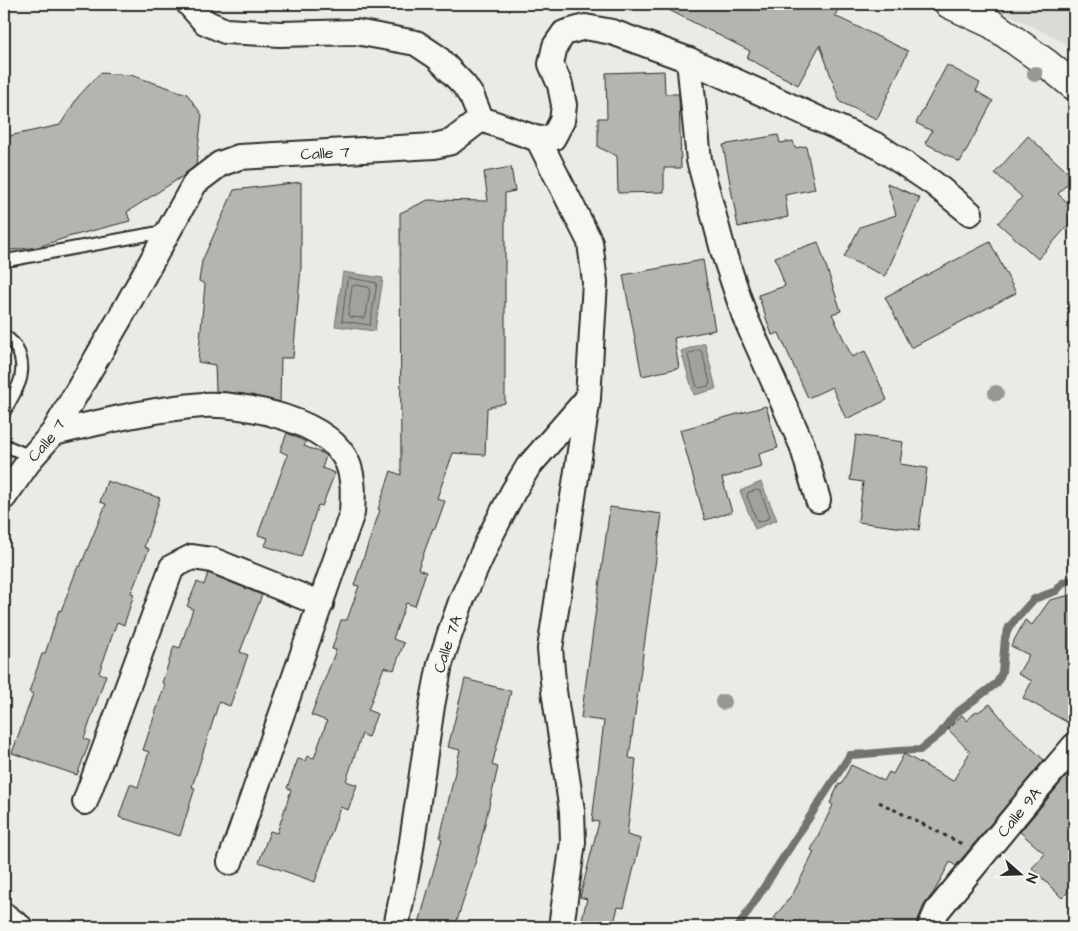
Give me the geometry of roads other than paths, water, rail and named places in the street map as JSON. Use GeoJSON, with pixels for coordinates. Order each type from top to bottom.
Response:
{"type":"FeatureCollection","features":[{"type":"Feature","properties":{"kind":"main road"},"geometry":{"type":"LineString","coordinates":[[949,4],[992,24],[1074,86]]}},
{"type":"Feature","properties":{"kind":"street"},"geometry":{"type":"LineString","coordinates":[[188,4],[205,22],[225,31],[280,34],[356,32],[416,43],[437,57],[464,85],[472,96],[481,119],[538,139],[553,138],[562,121],[564,105],[560,85],[551,64],[555,46],[564,33],[585,27],[612,32],[689,60],[878,146],[933,183],[970,213]]}},
{"type":"Feature","properties":{"kind":"street"},"geometry":{"type":"LineString","coordinates":[[689,60],[699,160],[724,254],[745,317],[802,446],[818,500]]}},
{"type":"Feature","properties":{"kind":"street","name":"Calle 7"},"geometry":{"type":"LineString","coordinates":[[4,498],[32,457],[53,433],[195,183],[220,164],[239,157],[434,146],[452,142],[481,119]]}},
{"type":"Feature","properties":{"kind":"street"},"geometry":{"type":"LineString","coordinates":[[538,139],[590,242],[595,282],[588,398],[550,649],[554,691],[572,811],[573,842],[561,927]]}},
{"type":"Feature","properties":{"kind":"street","name":"Calle 7A"},"geometry":{"type":"LineString","coordinates":[[396,927],[410,855],[440,664],[462,600],[490,535],[528,466],[588,398]]}},
{"type":"Feature","properties":{"kind":"street"},"geometry":{"type":"LineString","coordinates":[[53,433],[120,418],[204,405],[239,407],[284,416],[320,432],[342,453],[348,463],[354,485],[352,512],[230,862]]}},
{"type":"Feature","properties":{"kind":"street"},"geometry":{"type":"LineString","coordinates":[[86,802],[172,567],[192,557],[212,560],[321,604]]}},
{"type":"Feature","properties":{"kind":"street","name":"Calle 9A"},"geometry":{"type":"LineString","coordinates":[[930,927],[937,911],[1074,746]]}},
{"type":"Feature","properties":{"kind":"street"},"geometry":{"type":"LineString","coordinates":[[4,915],[20,927]]}},
{"type":"Feature","properties":{"kind":"lane"},"geometry":{"type":"LineString","coordinates":[[4,261],[169,231]]}},
{"type":"Feature","properties":{"kind":"lane"},"geometry":{"type":"LineString","coordinates":[[4,336],[11,339],[20,353],[21,377],[4,412]]}},
{"type":"Feature","properties":{"kind":"lane"},"geometry":{"type":"LineString","coordinates":[[4,445],[32,457]]}},
{"type":"Feature","properties":{"kind":"water"},"geometry":{"type":"Polygon","coordinates":[[[343,272],[383,278],[375,331],[335,326],[343,272]]]}},
{"type":"Feature","properties":{"kind":"water"},"geometry":{"type":"Polygon","coordinates":[[[705,343],[716,389],[694,395],[681,351],[705,343]]]}},
{"type":"Feature","properties":{"kind":"water"},"geometry":{"type":"Polygon","coordinates":[[[761,482],[777,520],[755,529],[740,491],[761,482]]]}},
{"type":"Feature","properties":{"kind":"waterway"},"geometry":{"type":"LineString","coordinates":[[738,927],[850,755],[920,750],[940,734],[955,714],[997,683],[1002,672],[1005,638],[1009,627],[1034,599],[1056,591],[1064,582],[1074,579]]}}]}
